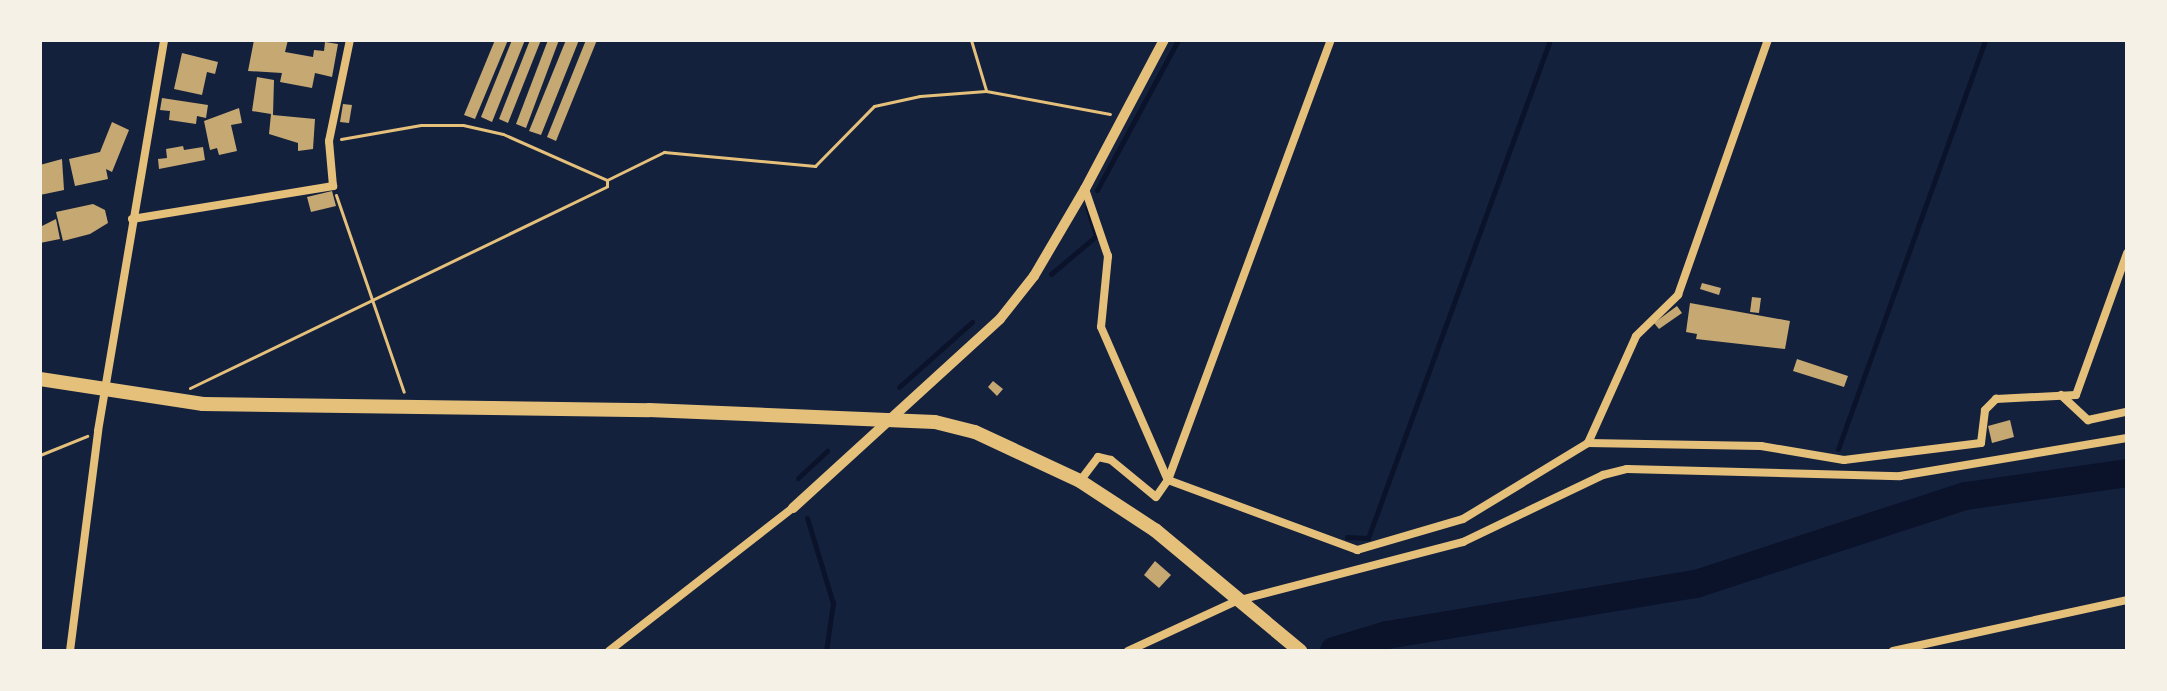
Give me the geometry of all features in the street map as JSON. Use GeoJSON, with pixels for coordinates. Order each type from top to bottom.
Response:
{"type":"FeatureCollection","features":[{"type":"Feature","properties":{"kind":"highway"},"geometry":{"type":"LineString","coordinates":[[40,379],[175,400],[895,418],[975,432],[1080,481],[1155,530],[1236,601],[1263,619],[1300,651]]}},
{"type":"Feature","properties":{"kind":"street"},"geometry":{"type":"LineString","coordinates":[[70,651],[98,431],[164,40]]}},
{"type":"Feature","properties":{"kind":"street"},"geometry":{"type":"LineString","coordinates":[[132,219],[333,186],[329,141],[350,40]]}},
{"type":"Feature","properties":{"kind":"street"},"geometry":{"type":"LineString","coordinates":[[609,651],[793,508],[1000,319],[1034,276],[1085,189],[1164,40]]}},
{"type":"Feature","properties":{"kind":"street"},"geometry":{"type":"LineString","coordinates":[[1080,481],[1098,457],[1111,460],[1156,497],[1168,480],[1331,40]]}},
{"type":"Feature","properties":{"kind":"street"},"geometry":{"type":"LineString","coordinates":[[1588,443],[1636,336],[1678,295],[1768,40]]}},
{"type":"Feature","properties":{"kind":"street"},"geometry":{"type":"LineString","coordinates":[[1085,189],[1108,256],[1101,327],[1168,480],[1357,550],[1463,519],[1588,443],[1761,446],[1844,460],[1981,443],[1985,410],[1996,399],[2076,395],[2127,253]]}},
{"type":"Feature","properties":{"kind":"street"},"geometry":{"type":"LineString","coordinates":[[2061,394],[2088,420],[2127,412]]}},
{"type":"Feature","properties":{"kind":"street"},"geometry":{"type":"LineString","coordinates":[[1128,651],[1236,601],[1463,542],[1603,475],[1627,469],[1900,476],[2127,438]]}},
{"type":"Feature","properties":{"kind":"street"},"geometry":{"type":"LineString","coordinates":[[1893,651],[2127,600]]}},
{"type":"Feature","properties":{"kind":"path"},"geometry":{"type":"LineString","coordinates":[[971,40],[986,91]]}},
{"type":"Feature","properties":{"kind":"path"},"geometry":{"type":"LineString","coordinates":[[607,180],[664,152],[815,166],[874,106],[920,96],[986,91],[1122,117]]}},
{"type":"Feature","properties":{"kind":"path"},"geometry":{"type":"LineString","coordinates":[[329,141],[421,125],[463,125],[503,134],[607,180]]}},
{"type":"Feature","properties":{"kind":"path"},"geometry":{"type":"LineString","coordinates":[[175,400],[201,378],[607,186],[607,180]]}},
{"type":"Feature","properties":{"kind":"path"},"geometry":{"type":"LineString","coordinates":[[333,186],[409,407]]}},
{"type":"Feature","properties":{"kind":"path"},"geometry":{"type":"LineString","coordinates":[[40,455],[98,431]]}},
{"type":"Feature","properties":{"kind":"building"},"geometry":{"type":"Polygon","coordinates":[[[254,40],[288,40],[285,52],[313,57],[314,50],[324,51],[325,42],[338,44],[332,77],[315,73],[312,88],[280,82],[282,73],[248,71],[254,40]]]}},
{"type":"Feature","properties":{"kind":"building"},"geometry":{"type":"Polygon","coordinates":[[[495,40],[508,40],[475,119],[464,115],[495,40]]]}},
{"type":"Feature","properties":{"kind":"building"},"geometry":{"type":"Polygon","coordinates":[[[512,40],[525,40],[492,122],[481,117],[512,40]]]}},
{"type":"Feature","properties":{"kind":"building"},"geometry":{"type":"Polygon","coordinates":[[[530,40],[541,40],[508,123],[499,119],[530,40]]]}},
{"type":"Feature","properties":{"kind":"building"},"geometry":{"type":"Polygon","coordinates":[[[548,40],[559,40],[526,128],[516,124],[548,40]]]}},
{"type":"Feature","properties":{"kind":"building"},"geometry":{"type":"Polygon","coordinates":[[[566,40],[579,40],[541,135],[529,131],[566,40]]]}},
{"type":"Feature","properties":{"kind":"building"},"geometry":{"type":"Polygon","coordinates":[[[586,40],[597,40],[556,141],[547,137],[586,40]]]}},
{"type":"Feature","properties":{"kind":"building"},"geometry":{"type":"Polygon","coordinates":[[[182,53],[218,62],[215,74],[207,72],[202,95],[174,89],[182,53]]]}},
{"type":"Feature","properties":{"kind":"building"},"geometry":{"type":"Polygon","coordinates":[[[257,77],[274,80],[273,115],[315,119],[313,149],[298,151],[298,143],[269,134],[271,114],[252,111],[257,77]]]}},
{"type":"Feature","properties":{"kind":"building"},"geometry":{"type":"Polygon","coordinates":[[[162,98],[208,105],[206,118],[197,116],[196,124],[169,120],[170,111],[160,110],[162,98]]]}},
{"type":"Feature","properties":{"kind":"building"},"geometry":{"type":"Polygon","coordinates":[[[343,104],[352,105],[349,123],[340,122],[343,104]]]}},
{"type":"Feature","properties":{"kind":"building"},"geometry":{"type":"Polygon","coordinates":[[[239,108],[242,123],[231,125],[237,151],[219,155],[217,148],[210,150],[204,121],[239,108]]]}},
{"type":"Feature","properties":{"kind":"building"},"geometry":{"type":"Polygon","coordinates":[[[112,122],[129,130],[112,172],[106,169],[108,179],[75,186],[69,159],[100,152],[112,122]]]}},
{"type":"Feature","properties":{"kind":"building"},"geometry":{"type":"Polygon","coordinates":[[[183,146],[184,150],[203,147],[205,160],[159,169],[158,159],[167,158],[166,149],[183,146]]]}},
{"type":"Feature","properties":{"kind":"building"},"geometry":{"type":"Polygon","coordinates":[[[62,159],[64,190],[40,195],[40,165],[62,159]]]}},
{"type":"Feature","properties":{"kind":"building"},"geometry":{"type":"Polygon","coordinates":[[[332,191],[336,206],[311,212],[307,197],[332,191]]]}},
{"type":"Feature","properties":{"kind":"building"},"geometry":{"type":"Polygon","coordinates":[[[93,204],[105,210],[108,223],[90,234],[63,241],[56,212],[93,204]]]}},
{"type":"Feature","properties":{"kind":"building"},"geometry":{"type":"Polygon","coordinates":[[[56,219],[60,239],[40,243],[40,227],[56,219]]]}},
{"type":"Feature","properties":{"kind":"building"},"geometry":{"type":"Polygon","coordinates":[[[1702,283],[1721,288],[1719,295],[1700,289],[1702,283]]]}},
{"type":"Feature","properties":{"kind":"building"},"geometry":{"type":"Polygon","coordinates":[[[1752,297],[1761,298],[1759,313],[1750,312],[1752,297]]]}},
{"type":"Feature","properties":{"kind":"building"},"geometry":{"type":"Polygon","coordinates":[[[1690,303],[1790,321],[1785,349],[1696,339],[1697,334],[1686,332],[1690,303]]]}},
{"type":"Feature","properties":{"kind":"building"},"geometry":{"type":"Polygon","coordinates":[[[1677,306],[1682,313],[1659,329],[1654,323],[1677,306]]]}},
{"type":"Feature","properties":{"kind":"building"},"geometry":{"type":"Polygon","coordinates":[[[1797,359],[1848,376],[1844,387],[1793,371],[1797,359]]]}},
{"type":"Feature","properties":{"kind":"building"},"geometry":{"type":"Polygon","coordinates":[[[993,381],[1003,389],[997,396],[988,387],[993,381]]]}},
{"type":"Feature","properties":{"kind":"building"},"geometry":{"type":"Polygon","coordinates":[[[2010,420],[2014,437],[1992,443],[1988,426],[2010,420]]]}},
{"type":"Feature","properties":{"kind":"building"},"geometry":{"type":"Polygon","coordinates":[[[1155,561],[1171,575],[1159,588],[1144,575],[1155,561]]]}},
{"type":"Feature","properties":{"kind":"waterway"},"geometry":{"type":"LineString","coordinates":[[1097,190],[1178,40]]}},
{"type":"Feature","properties":{"kind":"waterway"},"geometry":{"type":"LineString","coordinates":[[1347,537],[1368,538],[1550,40]]}},
{"type":"Feature","properties":{"kind":"waterway"},"geometry":{"type":"LineString","coordinates":[[1838,449],[1985,40]]}},
{"type":"Feature","properties":{"kind":"waterway"},"geometry":{"type":"LineString","coordinates":[[1051,274],[1096,236],[1087,207]]}},
{"type":"Feature","properties":{"kind":"waterway"},"geometry":{"type":"LineString","coordinates":[[899,387],[972,322]]}},
{"type":"Feature","properties":{"kind":"waterway"},"geometry":{"type":"LineString","coordinates":[[798,478],[827,451]]}},
{"type":"Feature","properties":{"kind":"waterway"},"geometry":{"type":"LineString","coordinates":[[1334,651],[1387,635],[1696,584],[1966,496],[2127,473]]}},
{"type":"Feature","properties":{"kind":"waterway"},"geometry":{"type":"LineString","coordinates":[[807,518],[833,603],[826,651]]}}]}
